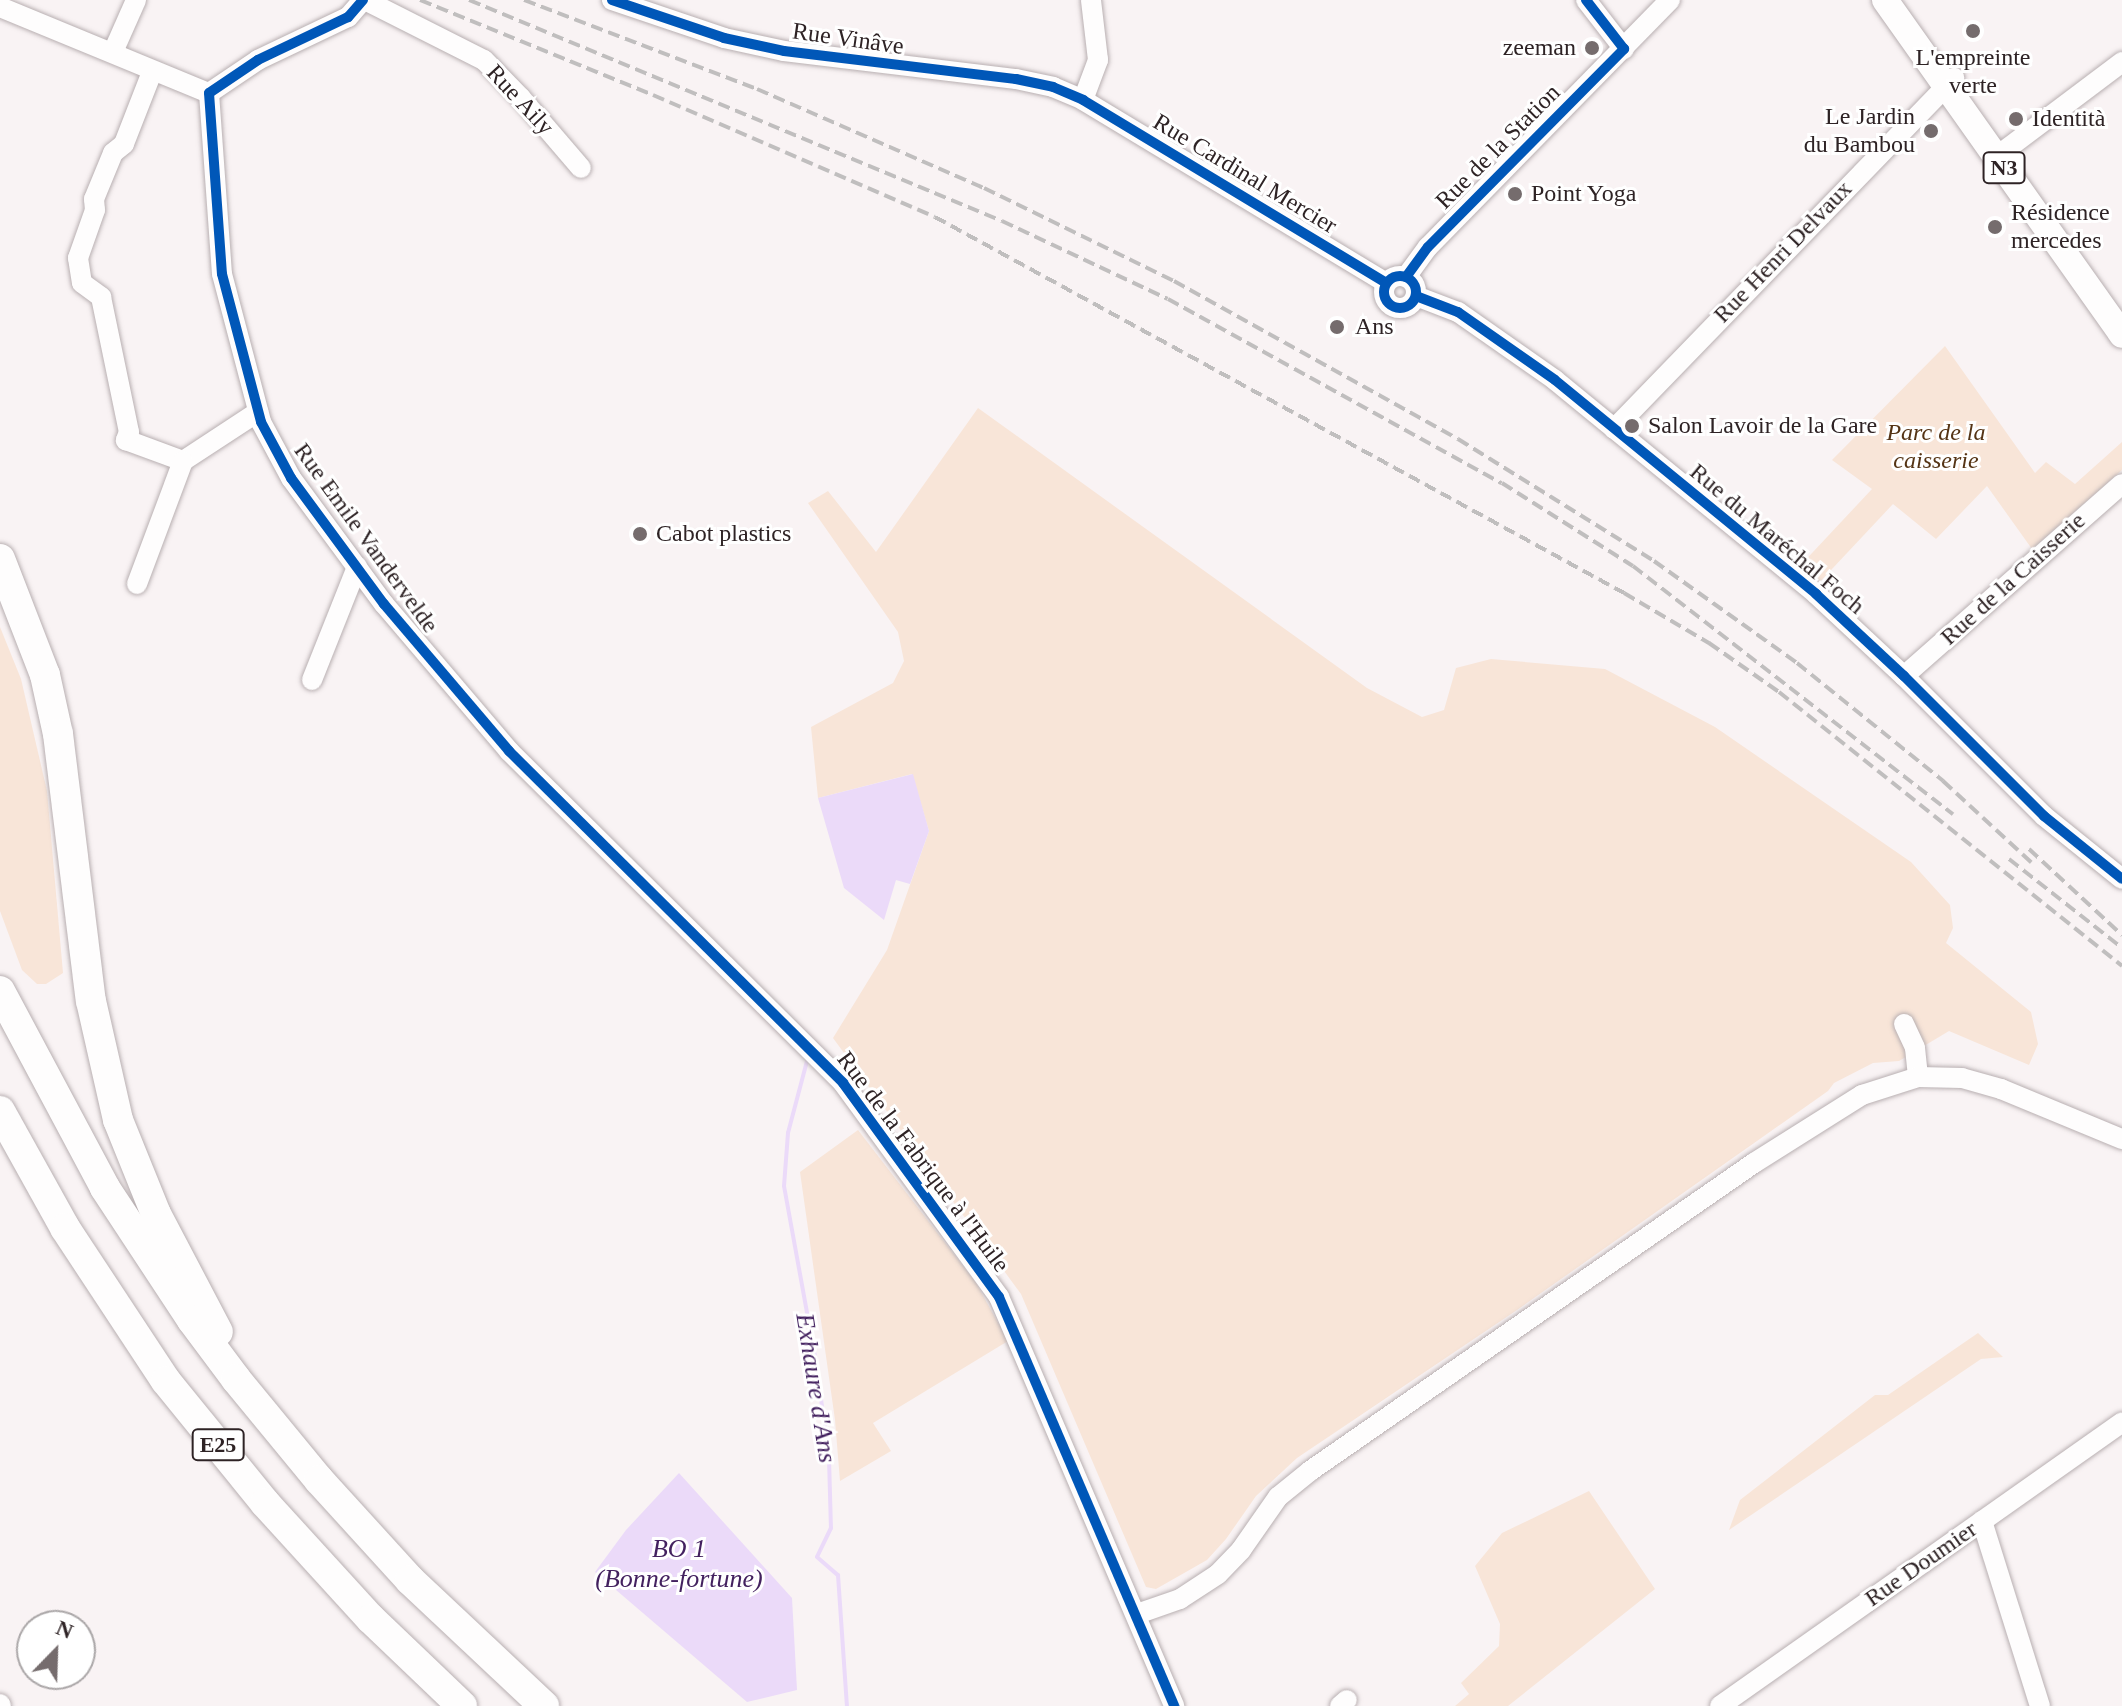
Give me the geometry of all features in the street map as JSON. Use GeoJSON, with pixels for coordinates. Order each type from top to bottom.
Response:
{"type":"FeatureCollection","features":[{"type":"Feature","properties":{"kind":"highway"},"geometry":{"type":"LineString","coordinates":[[0,559],[45,675],[58,734],[91,1001],[118,1120],[156,1214],[211,1314],[236,1379]]}},
{"type":"Feature","properties":{"kind":"highway","name":"E25"},"geometry":{"type":"LineString","coordinates":[[0,991],[105,1188],[192,1320],[236,1379],[319,1480],[410,1580],[544,1706]]}},
{"type":"Feature","properties":{"kind":"highway","name":"E25"},"geometry":{"type":"LineString","coordinates":[[0,1111],[44,1192],[166,1381],[255,1491],[371,1619],[462,1706]]}},
{"type":"Feature","properties":{"kind":"highway"},"geometry":{"type":"LineString","coordinates":[[0,1154],[44,1192]]}},
{"type":"Feature","properties":{"kind":"main road","name":"N3"},"geometry":{"type":"LineString","coordinates":[[1885,0],[2122,314]]}},
{"type":"Feature","properties":{"kind":"main road","name":"N3"},"geometry":{"type":"LineString","coordinates":[[1899,0],[1949,81]]}},
{"type":"Feature","properties":{"kind":"main road","name":"N3"},"geometry":{"type":"LineString","coordinates":[[2001,154],[2122,335]]}},
{"type":"Feature","properties":{"kind":"street"},"geometry":{"type":"LineString","coordinates":[[113,52],[136,0]]}},
{"type":"Feature","properties":{"kind":"street"},"geometry":{"type":"LineString","coordinates":[[8,6],[152,72],[209,93],[258,60],[348,17],[364,0]]}},
{"type":"Feature","properties":{"kind":"street","name":"Rue Aily"},"geometry":{"type":"LineString","coordinates":[[364,0],[484,60],[581,168]]}},
{"type":"Feature","properties":{"kind":"street","name":"Rue Vinâve"},"geometry":{"type":"LineString","coordinates":[[612,0],[724,38],[784,51],[1016,79],[1053,87],[1083,100]]}},
{"type":"Feature","properties":{"kind":"street"},"geometry":{"type":"LineString","coordinates":[[1083,100],[1098,60],[1091,0]]}},
{"type":"Feature","properties":{"kind":"street"},"geometry":{"type":"LineString","coordinates":[[1586,0],[1624,49]]}},
{"type":"Feature","properties":{"kind":"street","name":"Rue de la Station"},"geometry":{"type":"LineString","coordinates":[[1396,280],[1670,0]]}},
{"type":"Feature","properties":{"kind":"street"},"geometry":{"type":"LineString","coordinates":[[2001,154],[2122,62]]}},
{"type":"Feature","properties":{"kind":"street"},"geometry":{"type":"LineString","coordinates":[[152,72],[124,144],[113,153],[94,199],[95,210],[78,258],[82,283],[101,297],[129,432],[126,440],[183,461]]}},
{"type":"Feature","properties":{"kind":"street","name":"Rue Henri Delvaux"},"geometry":{"type":"LineString","coordinates":[[1614,429],[1949,81]]}},
{"type":"Feature","properties":{"kind":"street","name":"Rue Emile Vandervelde"},"geometry":{"type":"LineString","coordinates":[[209,93],[222,274],[258,412],[291,478],[357,567],[509,751],[703,942]]}},
{"type":"Feature","properties":{"kind":"street","name":"Rue Cardinal Mercier"},"geometry":{"type":"LineString","coordinates":[[1083,100],[1396,280]]}},
{"type":"Feature","properties":{"kind":"street"},"geometry":{"type":"LineString","coordinates":[[1396,280],[1415,285],[1416,296],[1406,307],[1392,305],[1384,295],[1396,280]]}},
{"type":"Feature","properties":{"kind":"street","name":"Rue du Maréchal Foch"},"geometry":{"type":"LineString","coordinates":[[1416,296],[1458,312],[1496,337],[1816,594],[1904,676],[2044,816],[2122,879]]}},
{"type":"Feature","properties":{"kind":"street"},"geometry":{"type":"LineString","coordinates":[[137,584],[183,461],[258,412]]}},
{"type":"Feature","properties":{"kind":"street","name":"Rue de la Caisserie"},"geometry":{"type":"LineString","coordinates":[[1904,676],[2122,484]]}},
{"type":"Feature","properties":{"kind":"street"},"geometry":{"type":"LineString","coordinates":[[312,680],[357,567]]}},
{"type":"Feature","properties":{"kind":"street","name":"Rue de la Fabrique à l'Huile"},"geometry":{"type":"LineString","coordinates":[[703,942],[843,1083],[999,1297],[1174,1706]]}},
{"type":"Feature","properties":{"kind":"street"},"geometry":{"type":"LineString","coordinates":[[1904,1024],[1915,1048],[1918,1077]]}},
{"type":"Feature","properties":{"kind":"street"},"geometry":{"type":"LineString","coordinates":[[1137,1614],[1180,1599],[1204,1586],[1230,1563],[1268,1509],[1292,1484],[1731,1178],[1848,1102],[1880,1087],[1918,1077],[1979,1082],[2122,1139]]}},
{"type":"Feature","properties":{"kind":"street","name":"Rue Doumier"},"geometry":{"type":"LineString","coordinates":[[1720,1706],[2122,1422]]}},
{"type":"Feature","properties":{"kind":"street"},"geometry":{"type":"LineString","coordinates":[[1982,1521],[2040,1706]]}},
{"type":"Feature","properties":{"kind":"green space","name":"Parc de la caisserie"},"geometry":{"type":"Polygon","coordinates":[[[1945,346],[2035,473],[2046,462],[2075,484],[2122,442],[2122,470],[2032,549],[1987,486],[1936,539],[1893,504],[1817,585],[1798,568],[1872,489],[1832,460],[1945,346]]]}},
{"type":"Feature","properties":{"kind":"green space"},"geometry":{"type":"Polygon","coordinates":[[[978,408],[1367,688],[1422,717],[1444,710],[1456,668],[1491,659],[1605,669],[1715,727],[1911,862],[1950,905],[1953,928],[1946,943],[2031,1012],[2038,1044],[2029,1065],[1949,1031],[1899,1061],[1873,1063],[1834,1083],[1828,1091],[1517,1310],[1297,1458],[1256,1496],[1207,1560],[1156,1589],[1146,1587],[1021,1294],[833,1038],[887,950],[929,831],[912,774],[818,798],[811,727],[893,683],[904,661],[898,632],[808,503],[828,491],[876,552],[978,408]]]}},
{"type":"Feature","properties":{"kind":"green space"},"geometry":{"type":"Polygon","coordinates":[[[0,627],[21,679],[47,791],[63,973],[46,984],[37,984],[22,970],[0,911],[0,627]]]}},
{"type":"Feature","properties":{"kind":"green space"},"geometry":{"type":"Polygon","coordinates":[[[858,1130],[976,1283],[1008,1341],[873,1423],[891,1451],[840,1481],[835,1420],[800,1172],[858,1130]]]}},
{"type":"Feature","properties":{"kind":"green space"},"geometry":{"type":"Polygon","coordinates":[[[1978,1333],[2003,1357],[1981,1359],[1729,1530],[1740,1500],[1875,1395],[1888,1395],[1978,1333]]]}},
{"type":"Feature","properties":{"kind":"green space"},"geometry":{"type":"Polygon","coordinates":[[[1589,1491],[1655,1589],[1508,1706],[1455,1706],[1469,1694],[1461,1683],[1499,1646],[1500,1624],[1475,1566],[1502,1533],[1589,1491]]]}},
{"type":"Feature","properties":{"kind":"water"},"geometry":{"type":"Polygon","coordinates":[[[913,774],[929,831],[910,884],[896,880],[884,920],[844,888],[818,798],[913,774]]]}},
{"type":"Feature","properties":{"kind":"water","name":"BO 1 (Bonne-fortune)"},"geometry":{"type":"Polygon","coordinates":[[[679,1473],[792,1598],[797,1690],[747,1702],[595,1572],[626,1530],[679,1473]]]}},
{"type":"Feature","properties":{"kind":"waterway","name":"Exhaure d'Ans"},"geometry":{"type":"LineString","coordinates":[[807,1061],[788,1133],[784,1186],[816,1362],[829,1458],[831,1528],[817,1557],[838,1575],[847,1706]]}},
{"type":"Feature","properties":{"kind":"railway"},"geometry":{"type":"LineString","coordinates":[[420,0],[653,95],[935,217],[1624,593],[1709,643],[1779,692],[2122,966]]}},
{"type":"Feature","properties":{"kind":"railway"},"geometry":{"type":"LineString","coordinates":[[469,0],[1002,221],[1168,299],[1502,483],[1633,566],[1953,814]]}},
{"type":"Feature","properties":{"kind":"railway"},"geometry":{"type":"LineString","coordinates":[[524,0],[757,89],[984,188],[1174,281],[1458,439],[1654,561],[1797,663],[1943,781],[2034,865]]}},
{"type":"Feature","properties":{"kind":"railway"},"geometry":{"type":"LineString","coordinates":[[2029,849],[2122,935]]}},
{"type":"Feature","properties":{"kind":"railway"},"geometry":{"type":"LineString","coordinates":[[2009,859],[2122,948]]}},
{"type":"Feature","properties":{"kind":"cycle path"},"geometry":{"type":"LineString","coordinates":[[363,0],[348,17],[258,60],[209,93],[222,274],[261,422],[291,478],[384,604],[509,751],[843,1083],[999,1297],[1174,1706]]}},
{"type":"Feature","properties":{"kind":"cycle path"},"geometry":{"type":"LineString","coordinates":[[612,0],[724,38],[784,51],[1016,79],[1053,87],[1083,100],[1386,283]]}},
{"type":"Feature","properties":{"kind":"cycle path"},"geometry":{"type":"LineString","coordinates":[[1406,277],[1428,247],[1624,49],[1586,0]]}},
{"type":"Feature","properties":{"kind":"cycle path"},"geometry":{"type":"LineString","coordinates":[[1400,276],[1411,281],[1416,292],[1411,303],[1400,308],[1389,303],[1384,292],[1389,281],[1400,276]]}},
{"type":"Feature","properties":{"kind":"cycle path"},"geometry":{"type":"LineString","coordinates":[[1416,296],[1458,312],[1555,380],[1816,594],[1904,676],[2044,816],[2122,879]]}},
{"type":"Feature","properties":{"kind":"place","name":"L'empreinte verte"},"geometry":{"type":"Point","coordinates":[1973,31]}},
{"type":"Feature","properties":{"kind":"place","name":"zeeman"},"geometry":{"type":"Point","coordinates":[1592,48]}},
{"type":"Feature","properties":{"kind":"place","name":"Identità"},"geometry":{"type":"Point","coordinates":[2016,119]}},
{"type":"Feature","properties":{"kind":"place","name":"Le Jardin du Bambou"},"geometry":{"type":"Point","coordinates":[1931,131]}},
{"type":"Feature","properties":{"kind":"place","name":"Point Yoga"},"geometry":{"type":"Point","coordinates":[1515,194]}},
{"type":"Feature","properties":{"kind":"place","name":"Résidence mercedes"},"geometry":{"type":"Point","coordinates":[1995,227]}},
{"type":"Feature","properties":{"kind":"place","name":"Ans"},"geometry":{"type":"Point","coordinates":[1337,327]}},
{"type":"Feature","properties":{"kind":"place","name":"Salon Lavoir de la Gare"},"geometry":{"type":"Point","coordinates":[1632,426]}},
{"type":"Feature","properties":{"kind":"place","name":"Cabot plastics"},"geometry":{"type":"Point","coordinates":[640,534]}}]}
